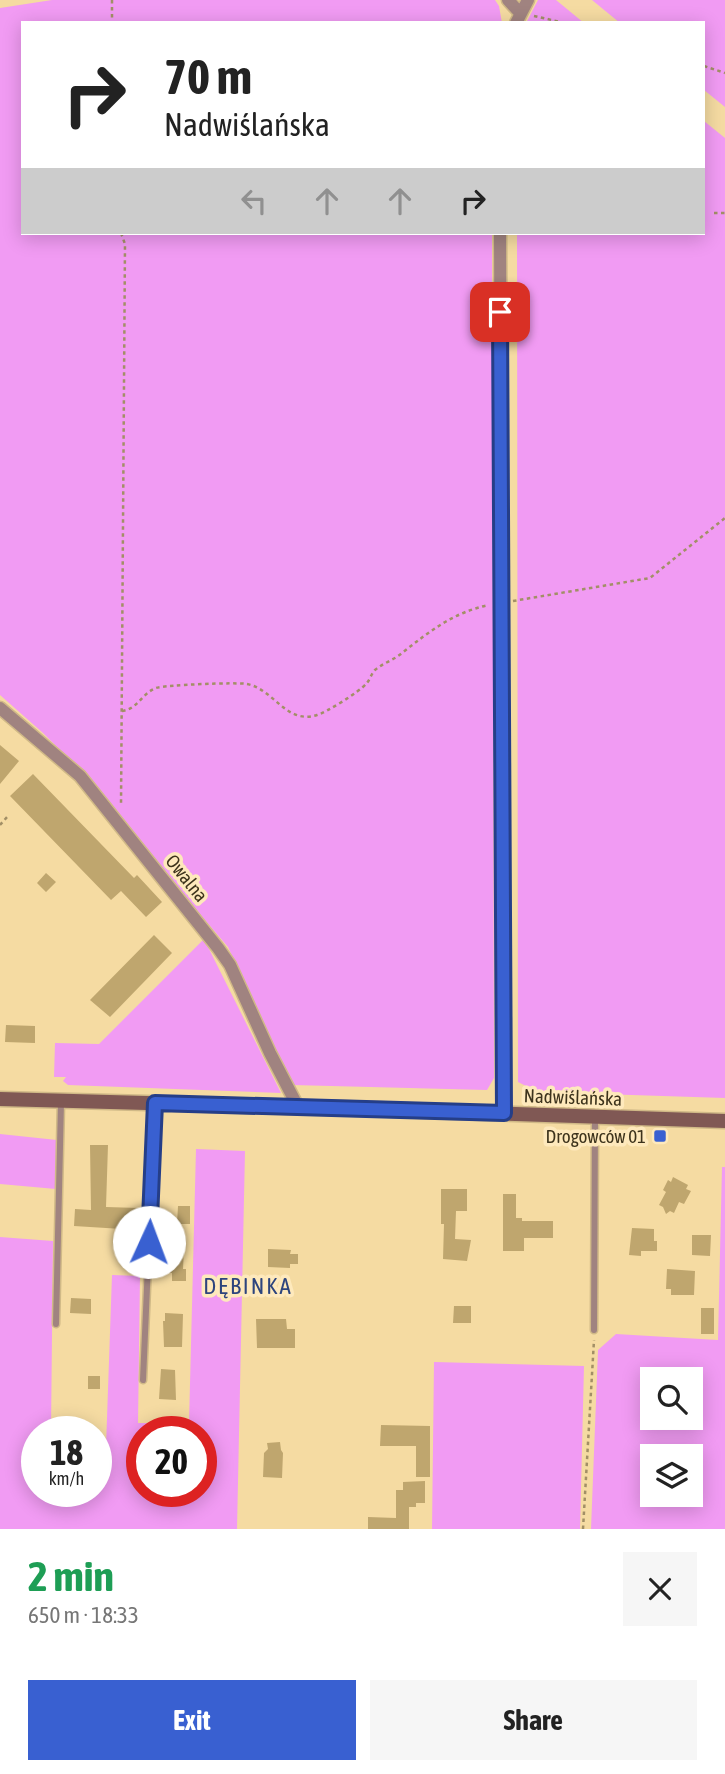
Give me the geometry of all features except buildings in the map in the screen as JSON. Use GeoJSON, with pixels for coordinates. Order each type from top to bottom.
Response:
{"type":"FeatureCollection","features":[{"type":"Feature","properties":{"kind":"main road","name":"Nadwiślańska"},"geometry":{"type":"LineString","coordinates":[[0,1099],[725,1121]]}},
{"type":"Feature","properties":{"kind":"street"},"geometry":{"type":"LineString","coordinates":[[508,0],[518,18]]}},
{"type":"Feature","properties":{"kind":"street"},"geometry":{"type":"LineString","coordinates":[[518,18],[528,0]]}},
{"type":"Feature","properties":{"kind":"street"},"geometry":{"type":"LineString","coordinates":[[500,235],[504,1113]]}},
{"type":"Feature","properties":{"kind":"street","name":"Owalna"},"geometry":{"type":"LineString","coordinates":[[0,708],[80,776],[230,965],[298,1107]]}},
{"type":"Feature","properties":{"kind":"lane"},"geometry":{"type":"LineString","coordinates":[[57,1324],[61,1101]]}},
{"type":"Feature","properties":{"kind":"lane"},"geometry":{"type":"LineString","coordinates":[[143,1380],[155,1103]]}},
{"type":"Feature","properties":{"kind":"lane"},"geometry":{"type":"LineString","coordinates":[[594,1116],[594,1329]]}},
{"type":"Feature","properties":{"kind":"path"},"geometry":{"type":"LineString","coordinates":[[112,0],[112,21]]}},
{"type":"Feature","properties":{"kind":"path"},"geometry":{"type":"LineString","coordinates":[[518,18],[546,21]]}},
{"type":"Feature","properties":{"kind":"path"},"geometry":{"type":"LineString","coordinates":[[705,66],[725,74]]}},
{"type":"Feature","properties":{"kind":"path"},"geometry":{"type":"LineString","coordinates":[[714,213],[725,213]]}},
{"type":"Feature","properties":{"kind":"path"},"geometry":{"type":"LineString","coordinates":[[121,827],[125,244],[122,235]]}},
{"type":"Feature","properties":{"kind":"path"},"geometry":{"type":"LineString","coordinates":[[122,711],[129,710],[156,688],[234,683],[248,684],[260,689],[294,715],[306,718],[327,712],[366,684],[373,672],[383,664],[449,618],[502,603],[650,578],[725,518]]}},
{"type":"Feature","properties":{"kind":"path"},"geometry":{"type":"LineString","coordinates":[[0,825],[8,816]]}},
{"type":"Feature","properties":{"kind":"path"},"geometry":{"type":"LineString","coordinates":[[583,1529],[594,1329]]}},
{"type":"Feature","properties":{"kind":"shaded area"},"geometry":{"type":"Polygon","coordinates":[[[52,0],[495,0],[499,6],[502,21],[21,21],[21,235],[492,235],[494,1078],[487,1090],[292,1085],[228,947],[140,844],[127,823],[94,784],[0,695],[0,8],[52,0]]]}},
{"type":"Feature","properties":{"kind":"shaded area"},"geometry":{"type":"Polygon","coordinates":[[[538,0],[556,0],[582,21],[527,21],[538,0]]]}},
{"type":"Feature","properties":{"kind":"shaded area"},"geometry":{"type":"Polygon","coordinates":[[[592,0],[725,0],[725,107],[705,91],[705,21],[618,21],[592,0]]]}},
{"type":"Feature","properties":{"kind":"shaded area"},"geometry":{"type":"Polygon","coordinates":[[[705,122],[725,138],[725,1098],[538,1092],[518,1082],[517,235],[705,235],[705,122]]]}},
{"type":"Feature","properties":{"kind":"shaded area"},"geometry":{"type":"Polygon","coordinates":[[[204,939],[281,1093],[68,1085],[63,1081],[66,1077],[54,1077],[55,1043],[99,1044],[204,939]]]}},
{"type":"Feature","properties":{"kind":"shaded area"},"geometry":{"type":"Polygon","coordinates":[[[0,1134],[57,1140],[56,1189],[0,1184],[0,1134]]]}},
{"type":"Feature","properties":{"kind":"shaded area"},"geometry":{"type":"Polygon","coordinates":[[[196,1149],[245,1151],[237,1529],[0,1529],[0,1237],[53,1241],[51,1416],[21,1416],[21,1507],[112,1507],[112,1416],[107,1416],[112,1275],[140,1276],[138,1416],[126,1416],[126,1507],[217,1507],[217,1416],[189,1416],[196,1149]]]}},
{"type":"Feature","properties":{"kind":"shaded area"},"geometry":{"type":"Polygon","coordinates":[[[722,1167],[725,1167],[725,1529],[591,1529],[598,1350],[616,1334],[718,1340],[722,1167]]]}},
{"type":"Feature","properties":{"kind":"shaded area"},"geometry":{"type":"Polygon","coordinates":[[[434,1362],[584,1366],[580,1529],[432,1529],[434,1362]]]}},
{"type":"Feature","properties":{"kind":"place","name":"Drogowców 01"},"geometry":{"type":"Point","coordinates":[660,1136]}},
{"type":"Feature","properties":{"kind":"district","name":"DĘBINKA"},"geometry":{"type":"Point","coordinates":[248,1286]}},
{"type":"Feature","properties":{"kind":"route"},"geometry":{"type":"LineString","coordinates":[[149,1242],[155,1103],[504,1113],[500,312]]}}]}
